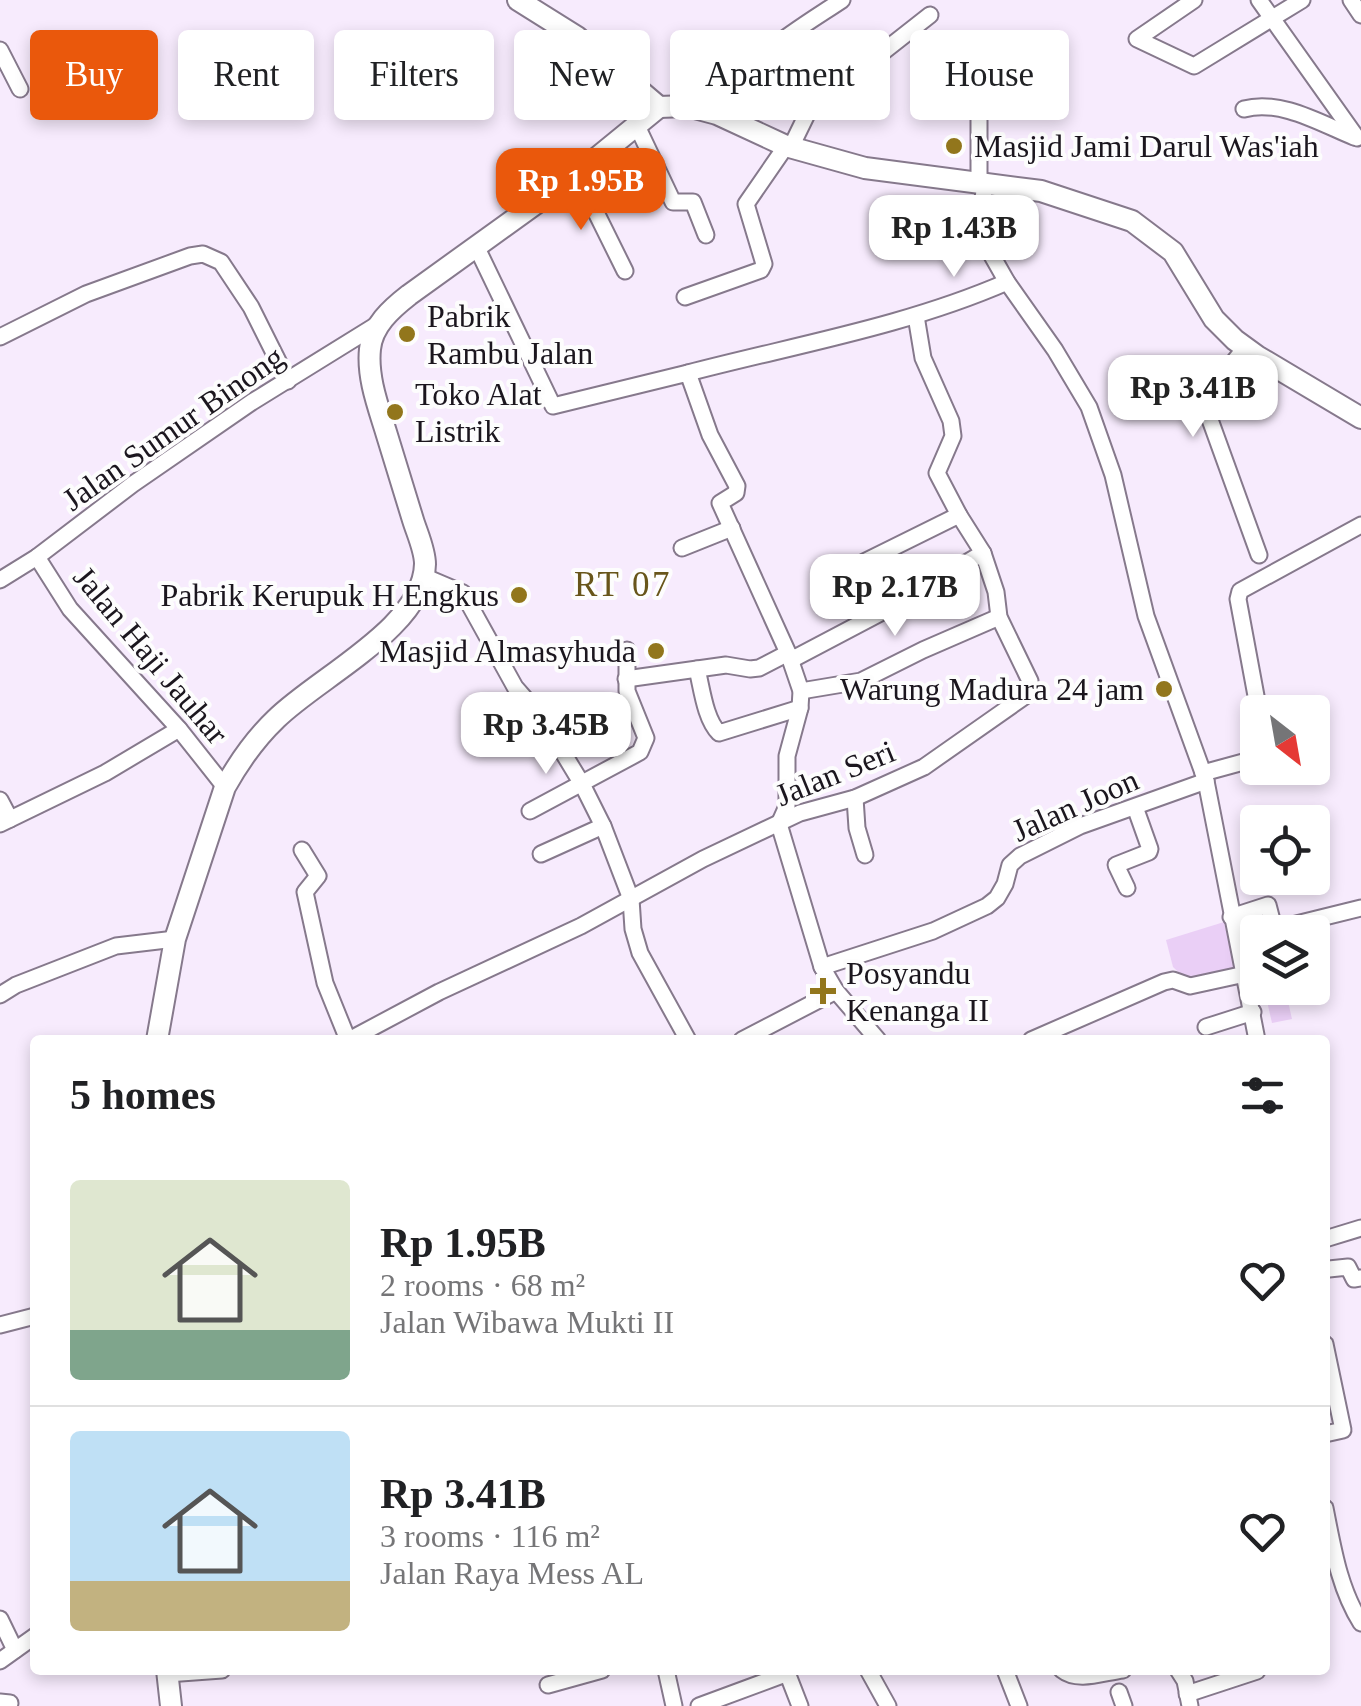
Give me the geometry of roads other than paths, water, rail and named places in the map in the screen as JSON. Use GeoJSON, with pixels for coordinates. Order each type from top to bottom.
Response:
{"type":"FeatureCollection","features":[{"type":"Feature","properties":{"kind":"main road"},"geometry":{"type":"LineString","coordinates":[[518,0],[577,37],[659,107]]}},
{"type":"Feature","properties":{"kind":"main road"},"geometry":{"type":"LineString","coordinates":[[158,1035],[175,939],[226,786],[252,746],[276,719],[400,619],[416,598],[423,576],[426,562],[373,388],[370,348],[378,324],[409,295],[576,174],[659,107],[670,107]]}},
{"type":"Feature","properties":{"kind":"main road"},"geometry":{"type":"LineString","coordinates":[[730,120],[788,146],[865,168],[1040,191],[1132,221],[1173,252],[1214,319],[1244,348],[1361,418]]}},
{"type":"Feature","properties":{"kind":"main road"},"geometry":{"type":"LineString","coordinates":[[167,1675],[171,1706]]}},
{"type":"Feature","properties":{"kind":"street"},"geometry":{"type":"LineString","coordinates":[[798,30],[842,0]]}},
{"type":"Feature","properties":{"kind":"street"},"geometry":{"type":"LineString","coordinates":[[1194,0],[1138,39],[1194,66],[1302,0]]}},
{"type":"Feature","properties":{"kind":"street"},"geometry":{"type":"LineString","coordinates":[[1259,0],[1359,140]]}},
{"type":"Feature","properties":{"kind":"street"},"geometry":{"type":"LineString","coordinates":[[1352,0],[1361,15]]}},
{"type":"Feature","properties":{"kind":"street"},"geometry":{"type":"LineString","coordinates":[[685,297],[761,270],[764,264],[746,204],[809,110],[930,15]]}},
{"type":"Feature","properties":{"kind":"street"},"geometry":{"type":"LineString","coordinates":[[0,50],[20,89]]}},
{"type":"Feature","properties":{"kind":"street"},"geometry":{"type":"LineString","coordinates":[[1244,109],[1262,106],[1285,110],[1359,140]]}},
{"type":"Feature","properties":{"kind":"street"},"geometry":{"type":"LineString","coordinates":[[979,120],[982,184],[978,231],[1089,407],[1113,474],[1146,616],[1204,777],[1240,954]]}},
{"type":"Feature","properties":{"kind":"street"},"geometry":{"type":"LineString","coordinates":[[638,126],[674,202],[693,202],[706,235]]}},
{"type":"Feature","properties":{"kind":"street"},"geometry":{"type":"LineString","coordinates":[[576,174],[625,271]]}},
{"type":"Feature","properties":{"kind":"street"},"geometry":{"type":"LineString","coordinates":[[476,248],[553,406],[916,316],[1007,282]]}},
{"type":"Feature","properties":{"kind":"street"},"geometry":{"type":"LineString","coordinates":[[0,337],[86,294],[203,254],[221,262],[251,307],[288,381]]}},
{"type":"Feature","properties":{"kind":"street","name":"Jalan Seri"},"geometry":{"type":"LineString","coordinates":[[357,1035],[800,813],[855,798],[924,766],[1028,694],[1030,681],[999,617],[996,592],[983,553],[937,473],[953,436],[951,420],[923,358],[916,316]]}},
{"type":"Feature","properties":{"kind":"street","name":"Jalan Sumur Binong"},"geometry":{"type":"LineString","coordinates":[[0,580],[204,434],[378,324]]}},
{"type":"Feature","properties":{"kind":"street"},"geometry":{"type":"LineString","coordinates":[[1244,348],[1200,392],[1259,555]]}},
{"type":"Feature","properties":{"kind":"street"},"geometry":{"type":"LineString","coordinates":[[688,373],[710,436],[737,486],[736,493],[720,503],[789,657],[800,700],[787,756],[787,806],[779,824],[822,968],[874,1035]]}},
{"type":"Feature","properties":{"kind":"street"},"geometry":{"type":"LineString","coordinates":[[864,562],[959,514]]}},
{"type":"Feature","properties":{"kind":"street"},"geometry":{"type":"LineString","coordinates":[[1257,695],[1238,599],[1240,591],[1361,525]]}},
{"type":"Feature","properties":{"kind":"street"},"geometry":{"type":"LineString","coordinates":[[682,548],[732,528]]}},
{"type":"Feature","properties":{"kind":"street"},"geometry":{"type":"LineString","coordinates":[[626,679],[726,665],[760,668],[884,611],[983,553]]}},
{"type":"Feature","properties":{"kind":"street","name":"Jalan Haji Jauhar"},"geometry":{"type":"LineString","coordinates":[[37,556],[70,609],[226,786]]}},
{"type":"Feature","properties":{"kind":"street"},"geometry":{"type":"LineString","coordinates":[[423,576],[463,593],[515,687],[542,718],[582,784],[603,826],[631,900],[632,930],[640,953],[685,1035]]}},
{"type":"Feature","properties":{"kind":"street"},"geometry":{"type":"LineString","coordinates":[[698,669],[710,721],[719,734],[800,700],[861,681],[999,617]]}},
{"type":"Feature","properties":{"kind":"street"},"geometry":{"type":"LineString","coordinates":[[530,811],[640,752],[646,738],[627,691],[627,650]]}},
{"type":"Feature","properties":{"kind":"street"},"geometry":{"type":"LineString","coordinates":[[0,800],[5,822],[105,773],[179,729]]}},
{"type":"Feature","properties":{"kind":"street","name":"Jalan Joon"},"geometry":{"type":"LineString","coordinates":[[822,968],[932,931],[987,906],[998,898],[1010,864],[1020,856],[1080,826],[1240,764]]}},
{"type":"Feature","properties":{"kind":"street"},"geometry":{"type":"LineString","coordinates":[[855,798],[864,855]]}},
{"type":"Feature","properties":{"kind":"street"},"geometry":{"type":"LineString","coordinates":[[1127,888],[1116,865],[1150,849],[1135,806]]}},
{"type":"Feature","properties":{"kind":"street"},"geometry":{"type":"LineString","coordinates":[[542,854],[603,826]]}},
{"type":"Feature","properties":{"kind":"street"},"geometry":{"type":"LineString","coordinates":[[302,850],[318,876],[305,892],[325,983],[346,1035]]}},
{"type":"Feature","properties":{"kind":"street"},"geometry":{"type":"LineString","coordinates":[[1231,917],[1268,905],[1276,928],[1361,908]]}},
{"type":"Feature","properties":{"kind":"street"},"geometry":{"type":"LineString","coordinates":[[0,995],[116,946],[175,939]]}},
{"type":"Feature","properties":{"kind":"street"},"geometry":{"type":"LineString","coordinates":[[1042,1035],[1164,982],[1174,980],[1190,986],[1240,975]]}},
{"type":"Feature","properties":{"kind":"street"},"geometry":{"type":"LineString","coordinates":[[752,1035],[836,991]]}},
{"type":"Feature","properties":{"kind":"street"},"geometry":{"type":"LineString","coordinates":[[1252,1005],[1256,1035]]}},
{"type":"Feature","properties":{"kind":"street"},"geometry":{"type":"LineString","coordinates":[[1206,1028],[1253,1012]]}},
{"type":"Feature","properties":{"kind":"street"},"geometry":{"type":"LineString","coordinates":[[778,1022],[781,1035]]}},
{"type":"Feature","properties":{"kind":"street"},"geometry":{"type":"LineString","coordinates":[[1330,1237],[1361,1228]]}},
{"type":"Feature","properties":{"kind":"street"},"geometry":{"type":"LineString","coordinates":[[1330,1269],[1348,1266],[1354,1279],[1361,1278]]}},
{"type":"Feature","properties":{"kind":"street"},"geometry":{"type":"LineString","coordinates":[[0,1326],[30,1317]]}},
{"type":"Feature","properties":{"kind":"street"},"geometry":{"type":"LineString","coordinates":[[1330,1369],[1342,1430]]}},
{"type":"Feature","properties":{"kind":"street"},"geometry":{"type":"LineString","coordinates":[[1330,1433],[1361,1427]]}},
{"type":"Feature","properties":{"kind":"street"},"geometry":{"type":"LineString","coordinates":[[1330,1533],[1347,1596],[1361,1623]]}},
{"type":"Feature","properties":{"kind":"street"},"geometry":{"type":"LineString","coordinates":[[0,1619],[15,1650]]}},
{"type":"Feature","properties":{"kind":"street"},"geometry":{"type":"LineString","coordinates":[[0,1662],[30,1640]]}},
{"type":"Feature","properties":{"kind":"street"},"geometry":{"type":"LineString","coordinates":[[548,1684],[583,1675]]}},
{"type":"Feature","properties":{"kind":"street"},"geometry":{"type":"LineString","coordinates":[[667,1675],[674,1706]]}},
{"type":"Feature","properties":{"kind":"street"},"geometry":{"type":"LineString","coordinates":[[698,1706],[779,1675]]}},
{"type":"Feature","properties":{"kind":"street"},"geometry":{"type":"LineString","coordinates":[[788,1675],[800,1706]]}},
{"type":"Feature","properties":{"kind":"street"},"geometry":{"type":"LineString","coordinates":[[871,1675],[888,1706]]}},
{"type":"Feature","properties":{"kind":"street"},"geometry":{"type":"LineString","coordinates":[[1007,1675],[1018,1706]]}},
{"type":"Feature","properties":{"kind":"street"},"geometry":{"type":"LineString","coordinates":[[1181,1675],[1188,1700],[1247,1675]]}},
{"type":"Feature","properties":{"kind":"place","name":"Masjid Jami Darul Was'iah"},"geometry":{"type":"Point","coordinates":[954,146]}},
{"type":"Feature","properties":{"kind":"place","name":"Pabrik Rambu Jalan"},"geometry":{"type":"Point","coordinates":[407,334]}},
{"type":"Feature","properties":{"kind":"place","name":"Toko Alat Listrik"},"geometry":{"type":"Point","coordinates":[395,412]}},
{"type":"Feature","properties":{"kind":"place","name":"Pabrik Kerupuk H Engkus"},"geometry":{"type":"Point","coordinates":[519,595]}},
{"type":"Feature","properties":{"kind":"place","name":"Masjid Almasyhuda"},"geometry":{"type":"Point","coordinates":[656,651]}},
{"type":"Feature","properties":{"kind":"place","name":"Warung Madura 24 jam"},"geometry":{"type":"Point","coordinates":[1164,689]}},
{"type":"Feature","properties":{"kind":"place","name":"Posyandu Kenanga II"},"geometry":{"type":"Point","coordinates":[823,991]}},
{"type":"Feature","properties":{"kind":"district","name":"RT 07"},"geometry":{"type":"Point","coordinates":[623,584]}}]}
